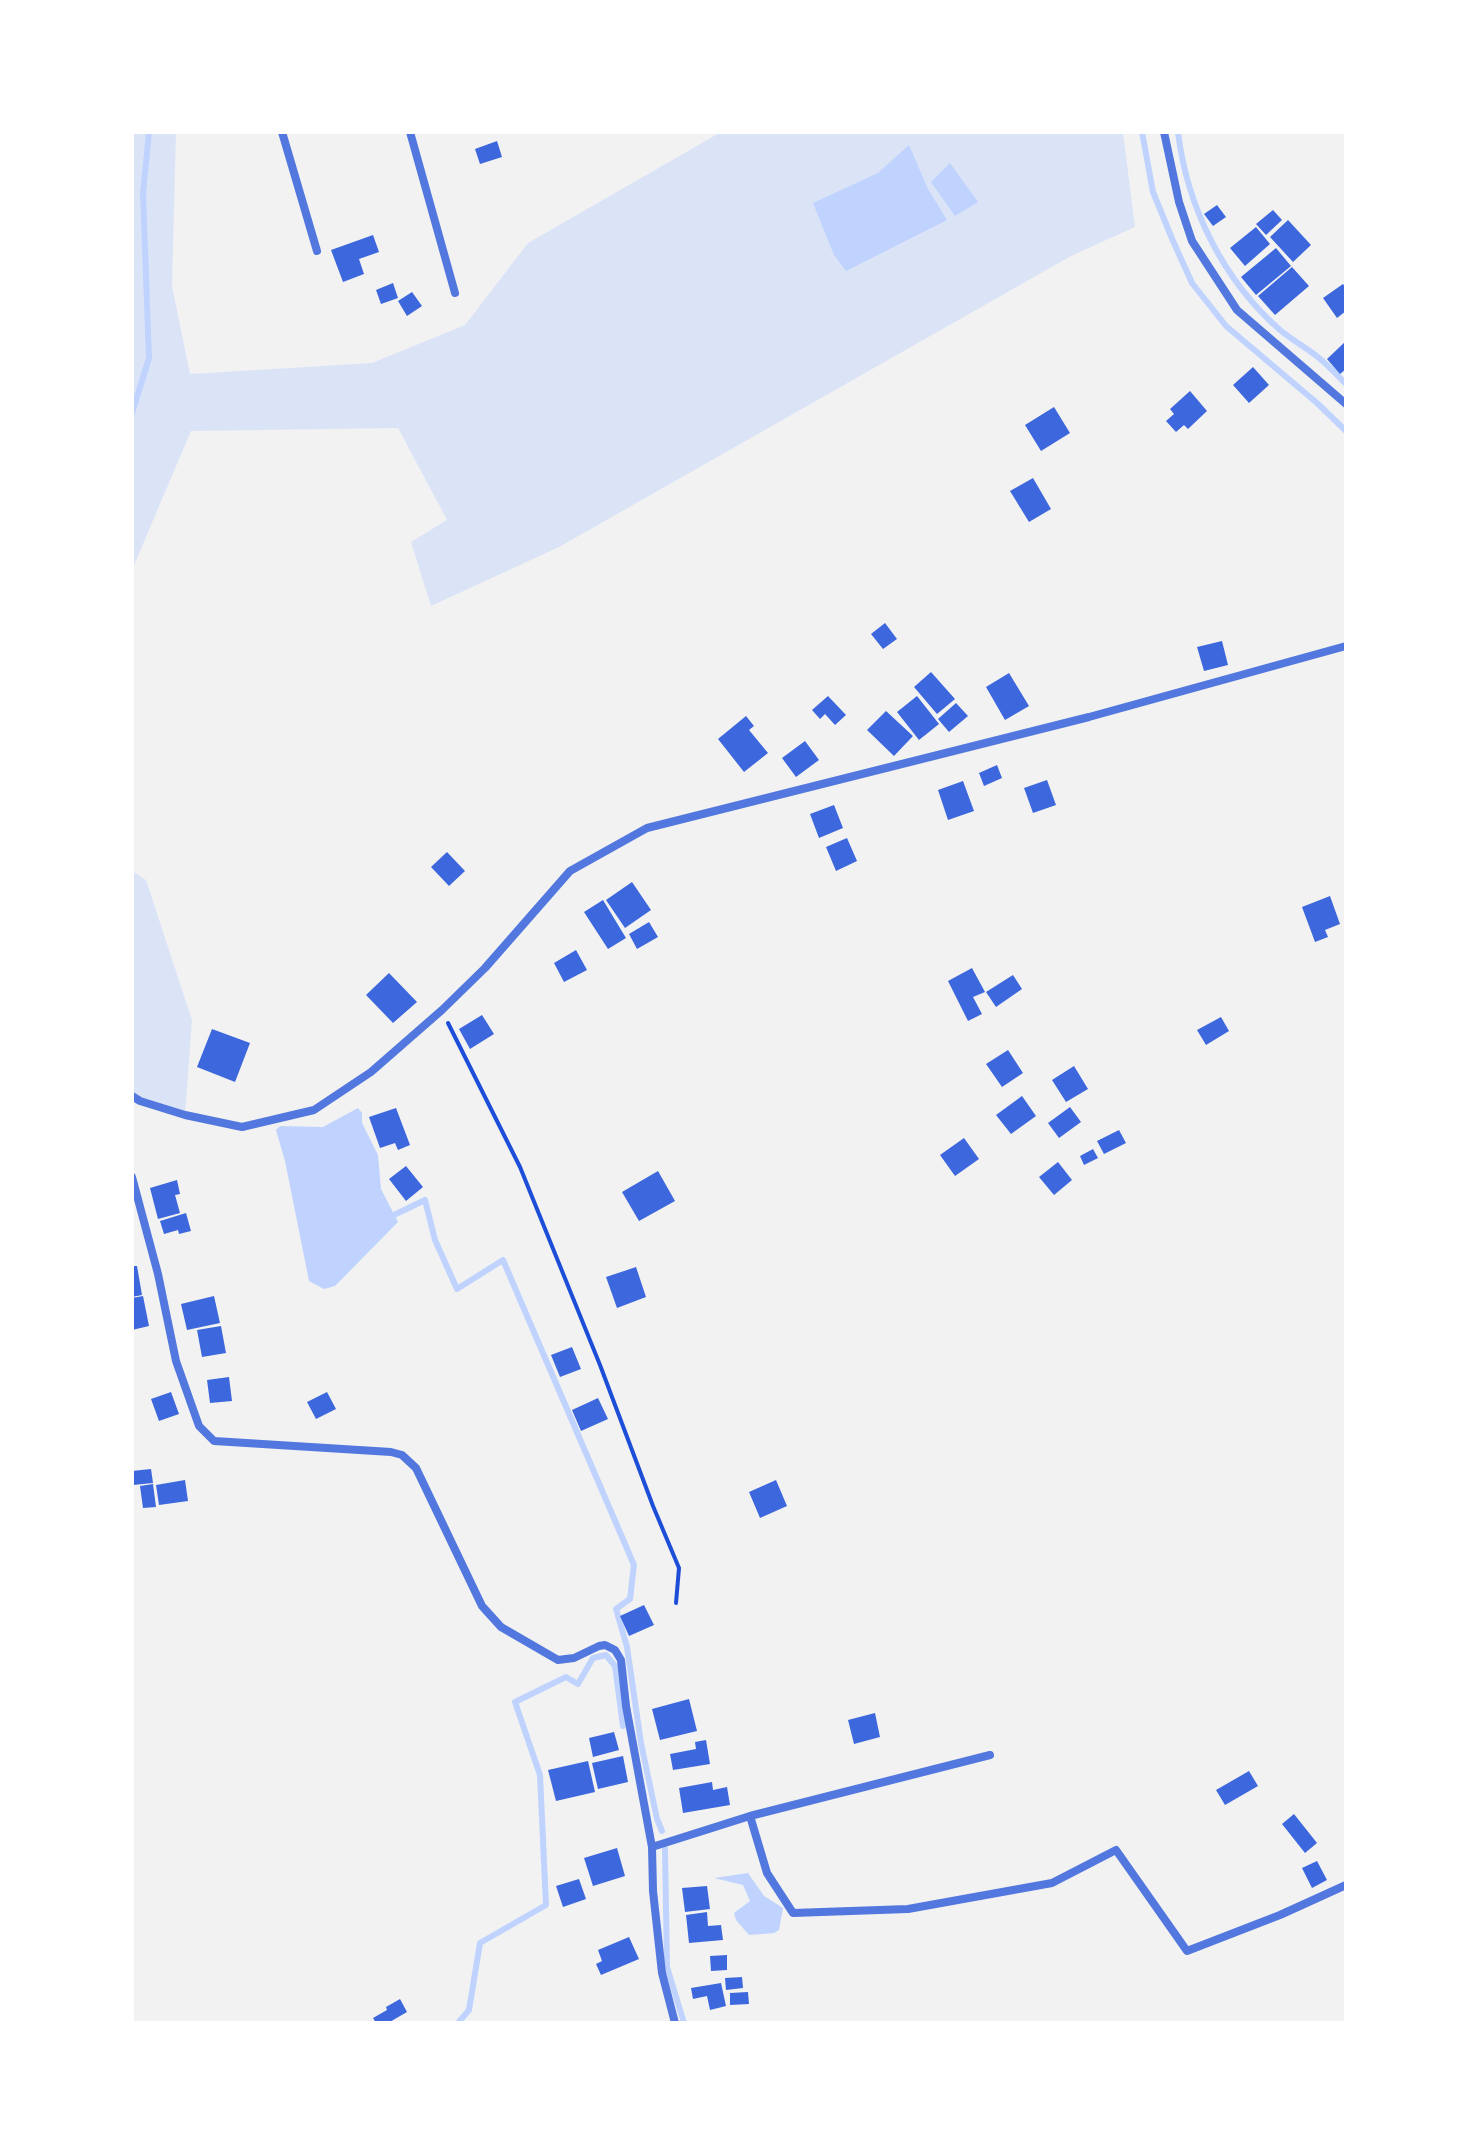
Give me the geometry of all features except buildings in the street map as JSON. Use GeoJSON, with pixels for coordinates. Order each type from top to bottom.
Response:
{"type":"FeatureCollection","features":[{"type":"Feature","properties":{"kind":"street"},"geometry":{"type":"LineString","coordinates":[[282,132],[317,251]]}},
{"type":"Feature","properties":{"kind":"street"},"geometry":{"type":"LineString","coordinates":[[410,132],[455,293]]}},
{"type":"Feature","properties":{"kind":"street"},"geometry":{"type":"LineString","coordinates":[[1164,132],[1179,202],[1192,241],[1237,310],[1346,404]]}},
{"type":"Feature","properties":{"kind":"street"},"geometry":{"type":"LineString","coordinates":[[132,1110],[136,1098],[185,1115],[242,1127],[314,1110],[371,1072],[442,1010],[485,968],[570,871],[647,828],[1089,717],[1346,646]]}},
{"type":"Feature","properties":{"kind":"street"},"geometry":{"type":"LineString","coordinates":[[132,1177],[158,1274],[176,1361],[199,1426],[214,1441],[402,1455],[416,1468],[482,1606],[501,1627],[558,1660],[574,1658],[599,1646],[605,1645],[615,1650],[623,1667],[626,1706],[652,1847],[653,1891],[662,1973],[675,2023]]}},
{"type":"Feature","properties":{"kind":"street"},"geometry":{"type":"LineString","coordinates":[[652,1847],[750,1816],[990,1755]]}},
{"type":"Feature","properties":{"kind":"street"},"geometry":{"type":"LineString","coordinates":[[750,1816],[767,1873],[793,1913],[908,1909],[1052,1883],[1116,1850],[1187,1951],[1280,1915],[1346,1885]]}},
{"type":"Feature","properties":{"kind":"path"},"geometry":{"type":"LineString","coordinates":[[442,1010],[520,1167],[600,1365],[679,1568],[676,1603]]}},
{"type":"Feature","properties":{"kind":"shaded area"},"geometry":{"type":"Polygon","coordinates":[[[132,132],[176,132],[172,286],[190,374],[372,363],[465,325],[528,243],[721,132],[1123,132],[1135,227],[1071,256],[559,547],[431,606],[411,542],[447,520],[398,428],[191,431],[132,570],[132,132]]]}},
{"type":"Feature","properties":{"kind":"shaded area"},"geometry":{"type":"Polygon","coordinates":[[[132,871],[146,880],[192,1020],[185,1115],[132,1096],[132,871]]]}},
{"type":"Feature","properties":{"kind":"water"},"geometry":{"type":"Polygon","coordinates":[[[909,145],[928,189],[947,220],[846,271],[834,255],[813,203],[878,173],[909,145]]]}},
{"type":"Feature","properties":{"kind":"water"},"geometry":{"type":"Polygon","coordinates":[[[950,163],[978,202],[955,216],[931,182],[950,163]]]}},
{"type":"Feature","properties":{"kind":"water"},"geometry":{"type":"Polygon","coordinates":[[[358,1108],[378,1155],[381,1189],[398,1222],[335,1286],[324,1289],[309,1281],[276,1130],[280,1126],[323,1127],[358,1108]]]}},
{"type":"Feature","properties":{"kind":"water"},"geometry":{"type":"Polygon","coordinates":[[[748,1873],[764,1896],[783,1908],[779,1930],[774,1933],[749,1935],[734,1913],[750,1901],[743,1885],[714,1878],[748,1873]]]}},
{"type":"Feature","properties":{"kind":"waterway"},"geometry":{"type":"LineString","coordinates":[[132,413],[149,358],[143,193],[149,132]]}},
{"type":"Feature","properties":{"kind":"waterway"},"geometry":{"type":"LineString","coordinates":[[1142,132],[1153,192],[1192,283],[1226,326],[1346,431]]}},
{"type":"Feature","properties":{"kind":"waterway"},"geometry":{"type":"LineString","coordinates":[[1178,132],[1199,214],[1225,265],[1241,289],[1280,330],[1323,361],[1346,384]]}},
{"type":"Feature","properties":{"kind":"waterway"},"geometry":{"type":"LineString","coordinates":[[394,1215],[425,1200],[435,1240],[457,1289],[503,1260],[634,1565],[630,1599],[616,1609],[627,1647],[641,1743],[662,1831]]}},
{"type":"Feature","properties":{"kind":"waterway"},"geometry":{"type":"LineString","coordinates":[[458,2023],[469,2010],[480,1943],[546,1905],[540,1775],[515,1702],[566,1677],[578,1684],[593,1658],[606,1655],[615,1666],[623,1726]]}},
{"type":"Feature","properties":{"kind":"waterway"},"geometry":{"type":"LineString","coordinates":[[665,1849],[667,1967],[684,2023]]}}]}
